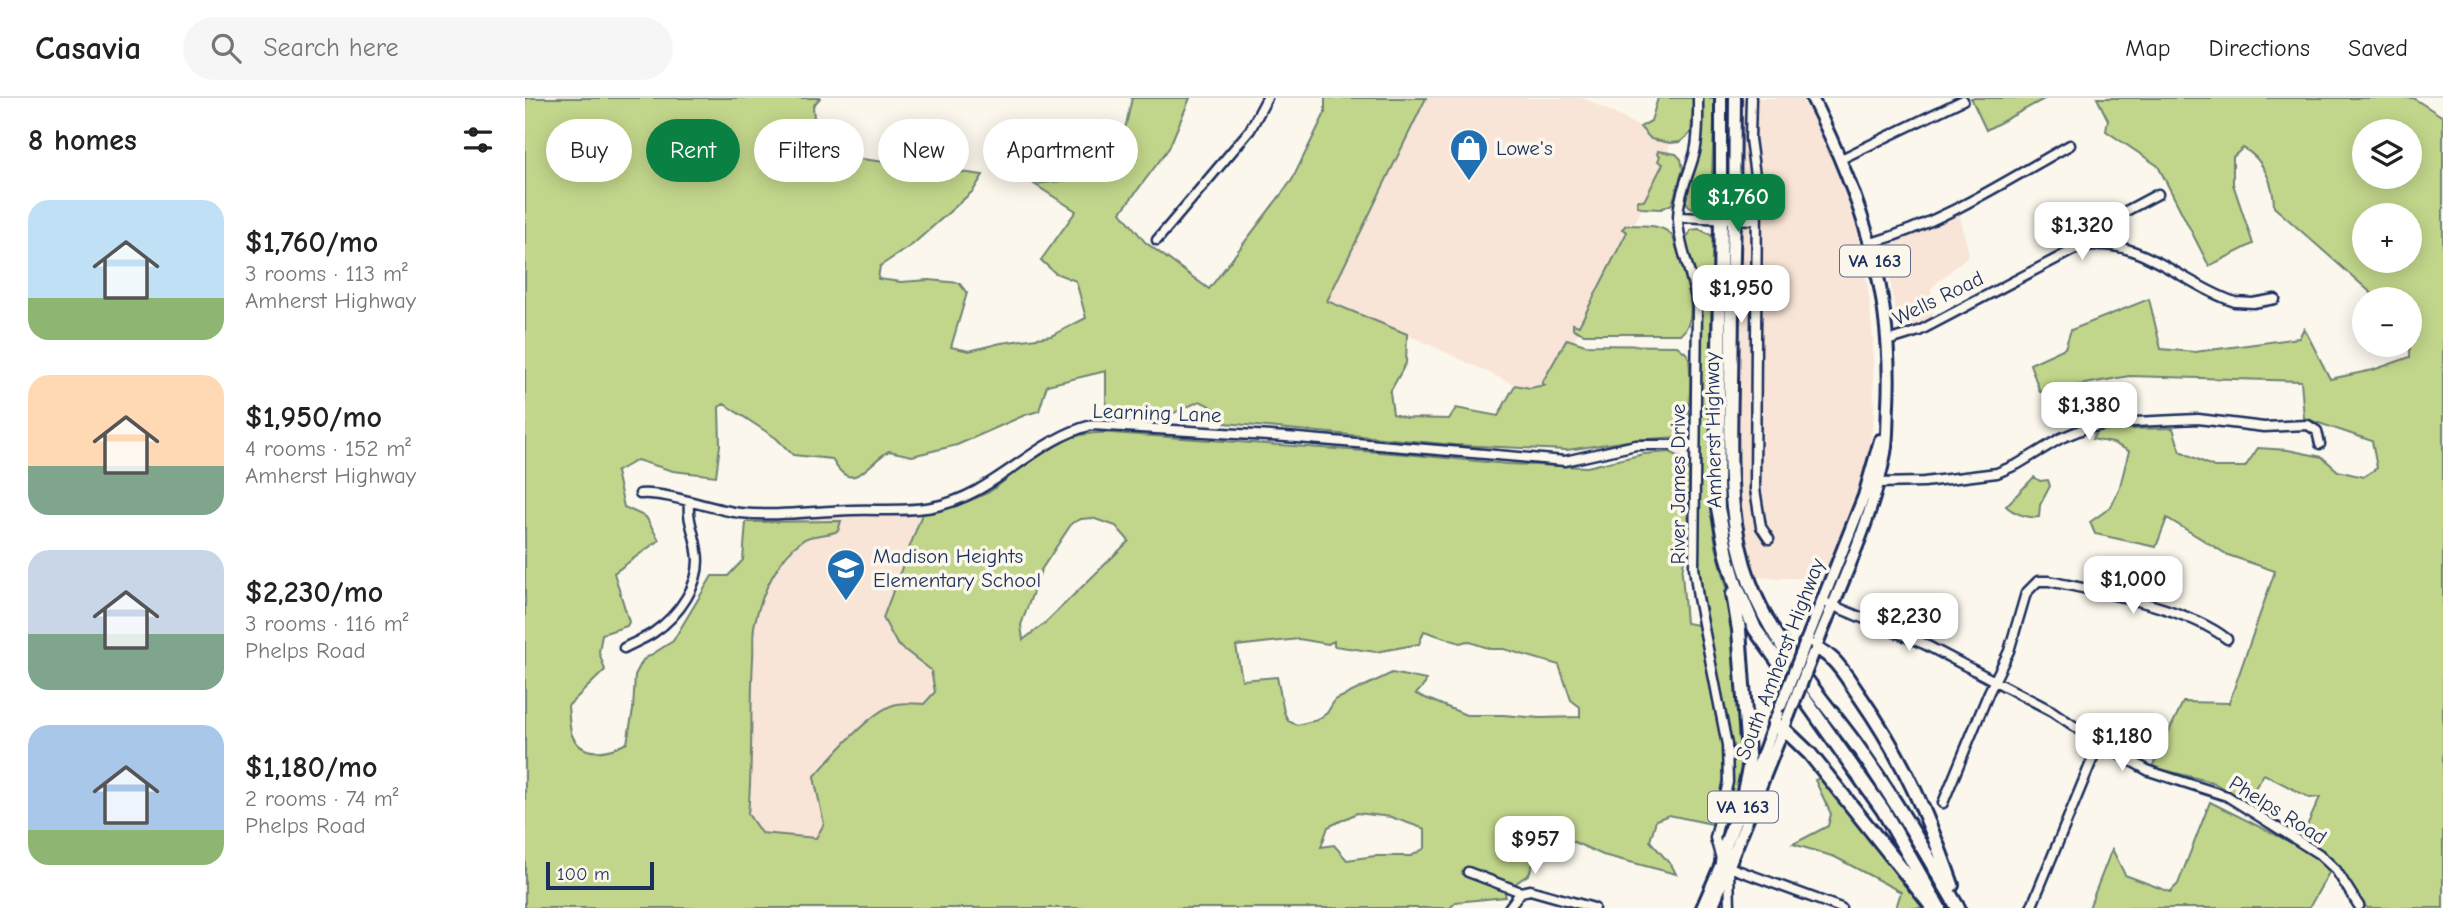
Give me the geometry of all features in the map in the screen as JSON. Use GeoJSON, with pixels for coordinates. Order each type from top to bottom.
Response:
{"type":"FeatureCollection","features":[{"type":"Feature","properties":{"kind":"highway","name":"Amherst Highway"},"geometry":{"type":"LineString","coordinates":[[1727,219],[1717,483],[1718,508],[1736,585],[1755,629],[1883,810],[1939,908]]}},
{"type":"Feature","properties":{"kind":"highway","name":"Amherst Highway"},"geometry":{"type":"LineString","coordinates":[[1727,219],[1730,471],[1734,520],[1743,564],[1759,607],[1781,645],[1880,778],[1960,908]]}},
{"type":"Feature","properties":{"kind":"highway"},"geometry":{"type":"LineString","coordinates":[[1725,864],[1725,846],[1742,801],[1749,768],[1739,630],[1727,555]]}},
{"type":"Feature","properties":{"kind":"highway"},"geometry":{"type":"LineString","coordinates":[[1811,648],[1823,650],[1837,663],[1897,754],[1921,802],[1960,908]]}},
{"type":"Feature","properties":{"kind":"highway"},"geometry":{"type":"LineString","coordinates":[[1779,726],[1810,754],[1933,908]]}},
{"type":"Feature","properties":{"kind":"main road","name":"Amherst Highway"},"geometry":{"type":"LineString","coordinates":[[1721,98],[1727,219]]}},
{"type":"Feature","properties":{"kind":"main road","name":"Amherst Highway"},"geometry":{"type":"LineString","coordinates":[[1727,219],[1735,98]]}},
{"type":"Feature","properties":{"kind":"main road","name":"South Amherst Highway"},"geometry":{"type":"LineString","coordinates":[[1812,98],[1841,159],[1871,243],[1888,341],[1885,450],[1868,513],[1827,603]]}},
{"type":"Feature","properties":{"kind":"main road","name":"South Amherst Highway"},"geometry":{"type":"LineString","coordinates":[[1779,726],[1789,715],[1887,421]]}},
{"type":"Feature","properties":{"kind":"main road","name":"South Amherst Highway"},"geometry":{"type":"LineString","coordinates":[[1712,908],[1725,864],[1779,726],[1781,705],[1811,648]]}},
{"type":"Feature","properties":{"kind":"main road","name":"South Amherst Highway"},"geometry":{"type":"LineString","coordinates":[[1702,908],[1725,864]]}},
{"type":"Feature","properties":{"kind":"street"},"geometry":{"type":"LineString","coordinates":[[1157,240],[1250,130],[1268,98]]}},
{"type":"Feature","properties":{"kind":"street","name":"River James Drive"},"geometry":{"type":"LineString","coordinates":[[1698,98],[1695,151],[1683,186],[1678,217],[1682,253],[1696,295],[1693,542],[1696,587],[1728,749],[1728,782],[1715,838],[1725,864],[1730,908]]}},
{"type":"Feature","properties":{"kind":"street"},"geometry":{"type":"LineString","coordinates":[[1751,98],[1750,139],[1757,190],[1755,489],[1761,527],[1769,539]]}},
{"type":"Feature","properties":{"kind":"street"},"geometry":{"type":"LineString","coordinates":[[1841,159],[1963,100]]}},
{"type":"Feature","properties":{"kind":"street"},"geometry":{"type":"LineString","coordinates":[[1871,243],[1934,220],[2070,145]]}},
{"type":"Feature","properties":{"kind":"street"},"geometry":{"type":"LineString","coordinates":[[2079,248],[2111,219],[2158,194]]}},
{"type":"Feature","properties":{"kind":"street"},"geometry":{"type":"LineString","coordinates":[[1678,217],[1756,220]]}},
{"type":"Feature","properties":{"kind":"street","name":"Wells Road"},"geometry":{"type":"LineString","coordinates":[[1888,341],[1919,331],[2079,248],[2110,245],[2131,251],[2235,302],[2253,303],[2275,299]]}},
{"type":"Feature","properties":{"kind":"street"},"geometry":{"type":"LineString","coordinates":[[1877,483],[1924,482],[1997,473],[2018,464],[2061,438],[2083,429],[2113,424],[2198,419],[2264,427],[2308,425],[2316,431],[2320,444]]}},
{"type":"Feature","properties":{"kind":"street","name":"Learning Lane"},"geometry":{"type":"LineString","coordinates":[[640,494],[664,495],[689,503],[755,514],[931,507],[961,499],[981,489],[1061,435],[1092,425],[1247,434],[1565,461],[1636,445],[1694,445]]}},
{"type":"Feature","properties":{"kind":"street"},"geometry":{"type":"LineString","coordinates":[[624,648],[653,633],[686,599],[699,563],[688,515],[689,503]]}},
{"type":"Feature","properties":{"kind":"street"},"geometry":{"type":"LineString","coordinates":[[1943,803],[1994,681],[2009,652],[2026,593],[2033,584],[2041,580],[2159,608],[2211,628],[2227,639]]}},
{"type":"Feature","properties":{"kind":"street","name":"Phelps Road"},"geometry":{"type":"LineString","coordinates":[[1827,603],[1924,643],[2052,711],[2099,743],[2149,771],[2227,796],[2310,848],[2336,870],[2359,906]]}},
{"type":"Feature","properties":{"kind":"street"},"geometry":{"type":"LineString","coordinates":[[2031,908],[2099,743]]}},
{"type":"Feature","properties":{"kind":"street"},"geometry":{"type":"LineString","coordinates":[[1725,864],[1841,908]]}},
{"type":"Feature","properties":{"kind":"street"},"geometry":{"type":"LineString","coordinates":[[1468,872],[1521,892],[1530,890],[1594,908]]}},
{"type":"Feature","properties":{"kind":"street"},"geometry":{"type":"LineString","coordinates":[[1509,908],[1521,892]]}},
{"type":"Feature","properties":{"kind":"shaded area"},"geometry":{"type":"Polygon","coordinates":[[[1426,98],[1584,98],[1640,127],[1651,139],[1670,143],[1665,164],[1560,368],[1546,385],[1530,388],[1515,385],[1327,301],[1426,98]]]}},
{"type":"Feature","properties":{"kind":"shaded area"},"geometry":{"type":"Polygon","coordinates":[[[1742,98],[1802,98],[1810,109],[1844,182],[1859,228],[1873,341],[1874,415],[1865,478],[1826,579],[1754,577],[1738,499],[1742,98]]]}},
{"type":"Feature","properties":{"kind":"shaded area"},"geometry":{"type":"Polygon","coordinates":[[[1959,211],[1969,255],[1931,288],[1933,318],[1899,333],[1884,247],[1959,211]]]}},
{"type":"Feature","properties":{"kind":"shaded area","name":"Madison Heights Elementary School"},"geometry":{"type":"Polygon","coordinates":[[[935,511],[942,688],[828,847],[746,837],[756,516],[935,511]]]}},
{"type":"Feature","properties":{"kind":"green space"},"geometry":{"type":"Polygon","coordinates":[[[525,98],[820,98],[813,106],[814,119],[754,119],[754,182],[864,182],[864,159],[878,161],[878,182],[969,182],[969,173],[983,175],[973,191],[912,245],[880,266],[878,279],[959,283],[967,293],[951,347],[969,351],[1001,343],[1051,336],[1086,318],[1076,281],[1055,273],[1041,260],[1076,211],[1034,184],[1138,182],[1138,119],[1127,119],[1132,98],[1190,98],[1169,148],[1121,212],[1145,242],[1209,289],[1292,180],[1325,113],[1325,98],[1426,98],[1327,301],[1407,334],[1406,363],[1390,392],[1393,414],[1406,418],[1449,419],[1456,408],[1498,416],[1515,385],[1530,388],[1545,385],[1542,383],[1567,339],[1585,345],[1677,346],[1689,358],[1690,388],[1686,421],[1678,437],[1634,440],[1567,450],[1455,445],[1225,423],[1220,411],[1200,401],[1165,417],[1106,414],[1106,371],[1047,385],[1039,411],[957,445],[912,456],[889,451],[860,474],[853,476],[839,470],[832,459],[793,455],[776,438],[724,404],[719,407],[720,445],[716,476],[673,471],[637,460],[616,472],[624,507],[646,517],[659,540],[614,573],[629,622],[627,626],[602,634],[599,652],[605,670],[568,706],[572,735],[582,748],[604,751],[627,743],[633,710],[635,675],[643,660],[673,641],[712,576],[728,576],[743,560],[746,522],[841,521],[838,531],[806,538],[786,556],[767,588],[754,631],[748,814],[761,833],[816,838],[824,824],[814,777],[876,714],[897,704],[924,704],[935,692],[931,670],[897,644],[883,618],[922,514],[989,492],[1039,453],[1061,441],[1085,434],[1111,433],[1507,464],[1587,467],[1644,454],[1670,452],[1682,458],[1689,473],[1687,539],[1682,573],[1686,623],[1698,625],[1723,747],[1720,797],[1712,824],[1669,815],[1656,820],[1650,841],[1676,874],[1603,855],[1574,842],[1544,837],[1529,874],[1506,890],[1505,897],[1456,902],[1450,908],[525,908],[525,98]],[[1092,518],[1072,523],[1041,570],[1021,625],[1023,640],[1045,623],[1129,541],[1116,526],[1092,518]],[[1424,631],[1419,644],[1376,652],[1334,646],[1334,641],[1328,644],[1299,639],[1236,646],[1242,680],[1277,677],[1284,712],[1288,721],[1297,725],[1317,720],[1327,713],[1335,700],[1392,673],[1426,680],[1416,694],[1466,715],[1580,717],[1580,707],[1571,700],[1559,665],[1504,649],[1491,649],[1467,641],[1460,643],[1424,631]],[[1357,813],[1328,827],[1321,847],[1334,845],[1347,860],[1375,856],[1411,856],[1425,848],[1425,829],[1391,817],[1357,813]]]}},
{"type":"Feature","properties":{"kind":"green space"},"geometry":{"type":"Polygon","coordinates":[[[1658,98],[1694,98],[1691,133],[1680,142],[1651,139],[1640,127],[1651,121],[1658,98]]]}},
{"type":"Feature","properties":{"kind":"green space"},"geometry":{"type":"Polygon","coordinates":[[[1703,98],[1715,98],[1711,199],[1703,209],[1696,209],[1687,203],[1685,196],[1702,142],[1703,98]]]}},
{"type":"Feature","properties":{"kind":"green space"},"geometry":{"type":"Polygon","coordinates":[[[1971,98],[2046,98],[1986,130],[1971,98]]]}},
{"type":"Feature","properties":{"kind":"green space"},"geometry":{"type":"Polygon","coordinates":[[[2097,98],[2413,98],[2443,117],[2443,908],[2367,908],[2335,862],[2309,908],[2089,908],[2112,849],[2125,875],[2170,892],[2178,884],[2210,802],[2298,846],[2320,797],[2310,798],[2264,774],[2246,802],[2212,782],[2152,767],[2183,702],[2229,703],[2275,571],[2228,555],[2167,518],[2156,547],[2095,534],[2090,522],[2111,507],[2119,490],[2129,451],[2113,443],[2092,439],[2098,430],[2173,428],[2180,451],[2214,467],[2245,467],[2258,448],[2288,450],[2322,457],[2338,471],[2363,477],[2377,468],[2372,441],[2304,418],[2301,381],[2129,376],[2040,392],[2030,364],[2065,348],[2071,330],[2149,299],[2161,349],[2195,352],[2299,338],[2304,328],[2330,379],[2373,370],[2410,357],[2422,357],[2422,287],[2364,287],[2274,207],[2272,189],[2266,173],[2250,152],[2243,148],[2233,157],[2233,184],[2253,244],[2209,266],[2158,166],[2106,131],[2108,120],[2097,98]]]}},
{"type":"Feature","properties":{"kind":"green space"},"geometry":{"type":"Polygon","coordinates":[[[1658,151],[1676,154],[1681,159],[1683,169],[1672,204],[1661,209],[1641,208],[1637,205],[1638,200],[1644,201],[1663,164],[1658,161],[1658,151]]]}},
{"type":"Feature","properties":{"kind":"green space"},"geometry":{"type":"Polygon","coordinates":[[[1626,225],[1658,227],[1673,237],[1685,273],[1690,302],[1688,326],[1681,334],[1584,334],[1573,329],[1573,324],[1579,326],[1627,232],[1622,229],[1626,225]]]}},
{"type":"Feature","properties":{"kind":"green space"},"geometry":{"type":"Polygon","coordinates":[[[1699,229],[1711,235],[1714,242],[1710,371],[1711,512],[1716,546],[1734,615],[1745,737],[1742,787],[1721,841],[1719,835],[1732,775],[1732,761],[1726,713],[1697,572],[1700,298],[1685,241],[1691,230],[1699,229]]]}},
{"type":"Feature","properties":{"kind":"green space"},"geometry":{"type":"Polygon","coordinates":[[[2034,477],[2040,481],[2048,480],[2050,486],[2040,505],[2039,517],[2021,515],[2006,506],[2034,477]]]}},
{"type":"Feature","properties":{"kind":"green space"},"geometry":{"type":"Polygon","coordinates":[[[1820,778],[1928,908],[1896,908],[1901,892],[1835,857],[1793,844],[1828,826],[1831,814],[1815,780],[1820,778]]]}},
{"type":"Feature","properties":{"kind":"place","name":"Lowe's"},"geometry":{"type":"Point","coordinates":[1469,182]}},
{"type":"Feature","properties":{"kind":"place","name":"Madison Heights Elementary School"},"geometry":{"type":"Point","coordinates":[846,602]}}]}
